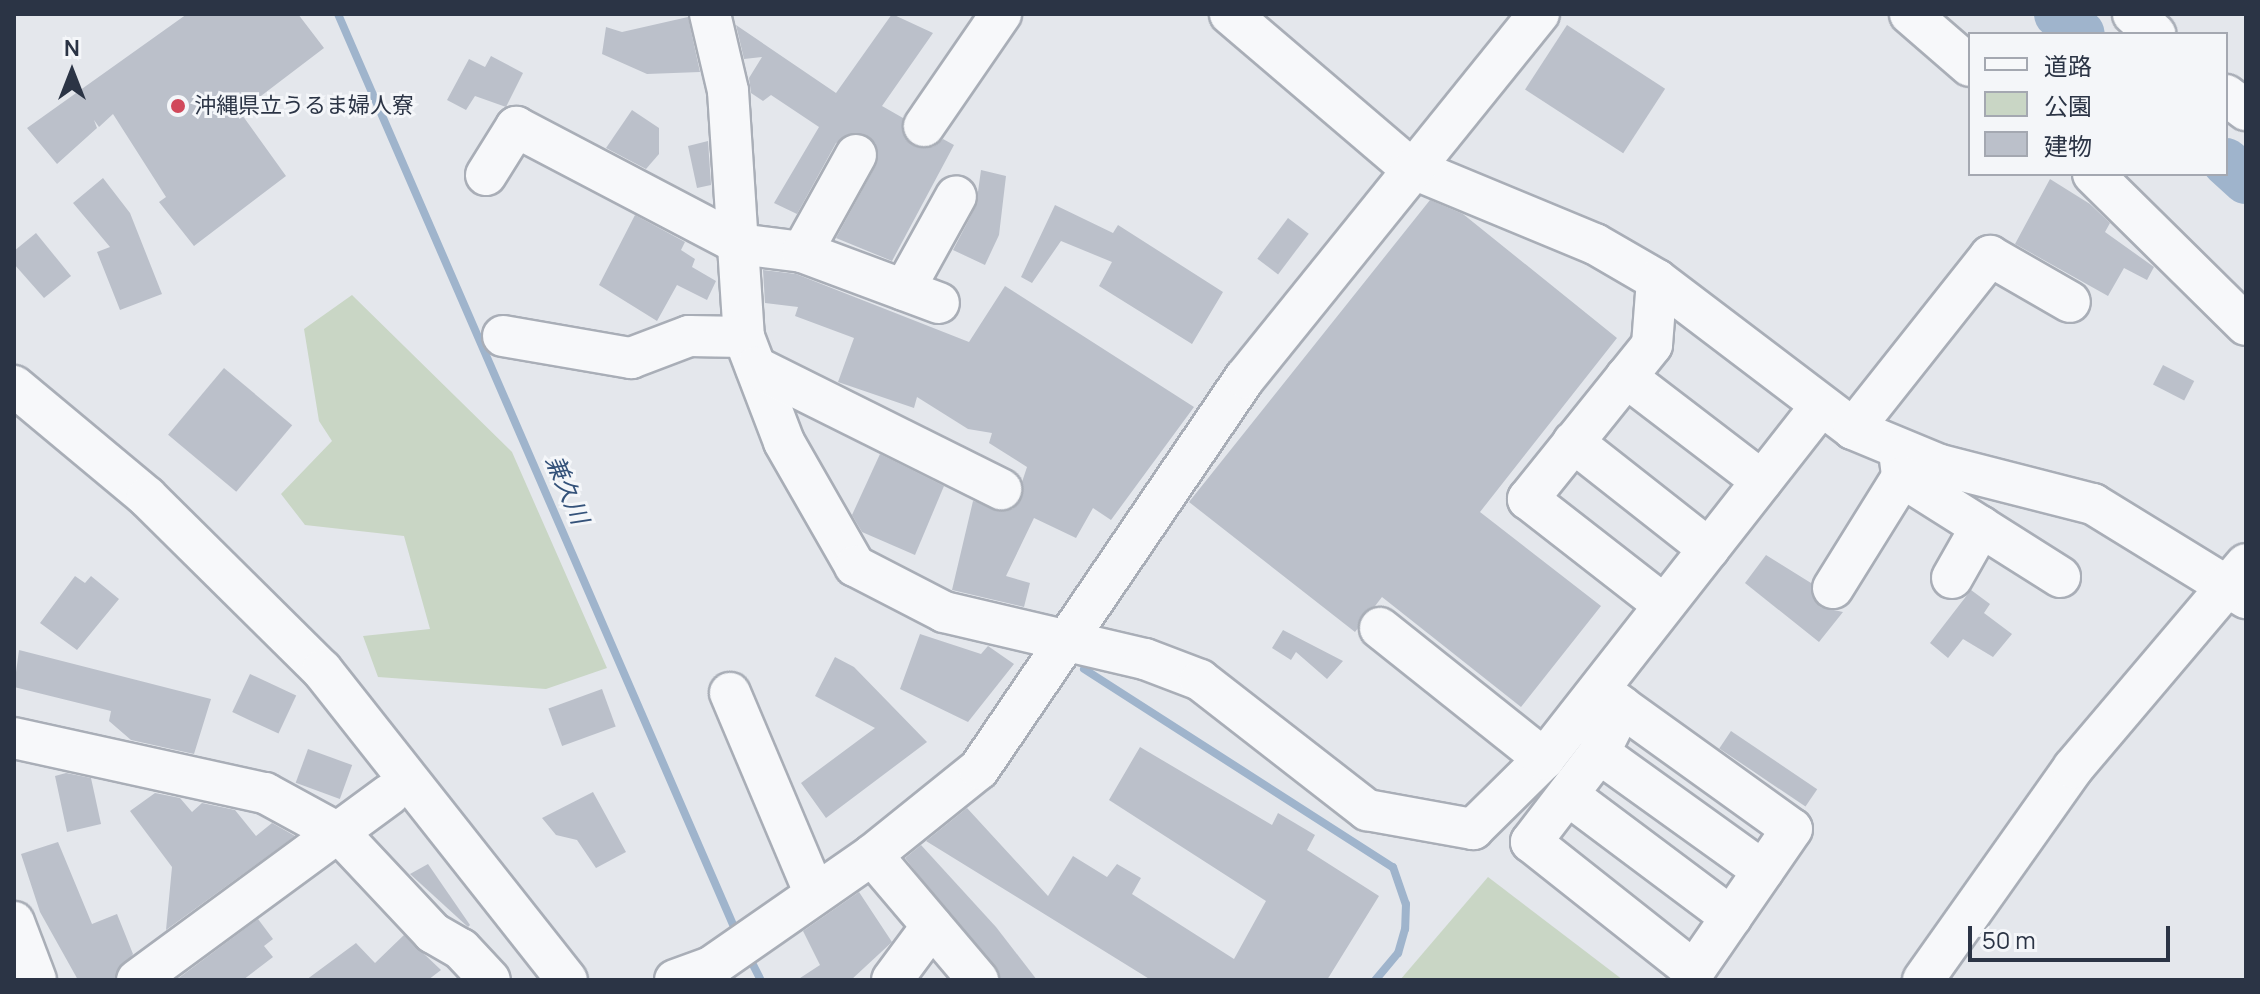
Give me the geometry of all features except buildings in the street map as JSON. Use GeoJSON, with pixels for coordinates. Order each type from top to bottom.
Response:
{"type":"FeatureCollection","features":[{"type":"Feature","properties":{"kind":"street"},"geometry":{"type":"LineString","coordinates":[[710,14],[728,91],[750,352],[817,511],[855,566],[944,612],[1062,643],[1145,659],[1200,680],[1367,810],[1473,829],[1610,698],[1664,605],[1819,408]]}},
{"type":"Feature","properties":{"kind":"street"},"geometry":{"type":"LineString","coordinates":[[924,126],[1001,14]]}},
{"type":"Feature","properties":{"kind":"street"},"geometry":{"type":"LineString","coordinates":[[1230,14],[1409,167],[1595,244],[1657,280],[1819,408],[1853,429],[1981,527],[2060,577]]}},
{"type":"Feature","properties":{"kind":"street"},"geometry":{"type":"LineString","coordinates":[[675,980],[711,967],[814,892],[872,855],[979,769],[1245,378],[1409,167],[1539,14]]}},
{"type":"Feature","properties":{"kind":"street"},"geometry":{"type":"LineString","coordinates":[[1910,14],[1968,64]]}},
{"type":"Feature","properties":{"kind":"street"},"geometry":{"type":"LineString","coordinates":[[2133,14],[2153,32]]}},
{"type":"Feature","properties":{"kind":"street"},"geometry":{"type":"LineString","coordinates":[[2228,96],[2246,110]]}},
{"type":"Feature","properties":{"kind":"street"},"geometry":{"type":"LineString","coordinates":[[486,175],[516,127],[739,244],[802,252],[921,296],[956,196]]}},
{"type":"Feature","properties":{"kind":"street"},"geometry":{"type":"LineString","coordinates":[[802,252],[856,155]]}},
{"type":"Feature","properties":{"kind":"street"},"geometry":{"type":"LineString","coordinates":[[2095,176],[2246,325]]}},
{"type":"Feature","properties":{"kind":"street"},"geometry":{"type":"LineString","coordinates":[[1853,429],[1990,256],[2070,302]]}},
{"type":"Feature","properties":{"kind":"street"},"geometry":{"type":"LineString","coordinates":[[1657,280],[1652,345],[1528,499],[1664,605]]}},
{"type":"Feature","properties":{"kind":"street"},"geometry":{"type":"LineString","coordinates":[[503,336],[631,358],[689,336],[750,352],[1001,489]]}},
{"type":"Feature","properties":{"kind":"street"},"geometry":{"type":"LineString","coordinates":[[1626,377],[1762,481]]}},
{"type":"Feature","properties":{"kind":"street"},"geometry":{"type":"LineString","coordinates":[[14,386],[147,497],[322,670],[567,980]]}},
{"type":"Feature","properties":{"kind":"street"},"geometry":{"type":"LineString","coordinates":[[1573,442],[1709,549]]}},
{"type":"Feature","properties":{"kind":"street"},"geometry":{"type":"LineString","coordinates":[[1900,464],[2093,504],[2240,583],[2073,768],[1923,980]]}},
{"type":"Feature","properties":{"kind":"street"},"geometry":{"type":"LineString","coordinates":[[1833,588],[1900,464]]}},
{"type":"Feature","properties":{"kind":"street"},"geometry":{"type":"LineString","coordinates":[[1952,578],[1981,527]]}},
{"type":"Feature","properties":{"kind":"street"},"geometry":{"type":"LineString","coordinates":[[1380,628],[1535,770]]}},
{"type":"Feature","properties":{"kind":"street"},"geometry":{"type":"LineString","coordinates":[[730,693],[814,892]]}},
{"type":"Feature","properties":{"kind":"street"},"geometry":{"type":"LineString","coordinates":[[1610,698],[1792,829],[1694,971],[1531,842],[1599,753],[1610,698]]}},
{"type":"Feature","properties":{"kind":"street"},"geometry":{"type":"LineString","coordinates":[[14,738],[265,793],[340,834],[433,933],[461,949],[490,980]]}},
{"type":"Feature","properties":{"kind":"street"},"geometry":{"type":"LineString","coordinates":[[1599,753],[1763,871]]}},
{"type":"Feature","properties":{"kind":"street"},"geometry":{"type":"LineString","coordinates":[[137,980],[340,834],[389,795]]}},
{"type":"Feature","properties":{"kind":"street"},"geometry":{"type":"LineString","coordinates":[[1568,795],[1731,917]]}},
{"type":"Feature","properties":{"kind":"street"},"geometry":{"type":"LineString","coordinates":[[872,855],[978,980]]}},
{"type":"Feature","properties":{"kind":"street"},"geometry":{"type":"LineString","coordinates":[[14,922],[36,980]]}},
{"type":"Feature","properties":{"kind":"street"},"geometry":{"type":"LineString","coordinates":[[892,980],[932,926]]}},
{"type":"Feature","properties":{"kind":"green space"},"geometry":{"type":"Polygon","coordinates":[[[352,295],[512,452],[607,668],[546,689],[378,677],[363,636],[430,629],[404,536],[305,525],[281,494],[332,441],[319,421],[304,329],[352,295]]]}},
{"type":"Feature","properties":{"kind":"green space"},"geometry":{"type":"Polygon","coordinates":[[[1488,877],[1623,980],[1400,980],[1488,877]]]}},
{"type":"Feature","properties":{"kind":"waterway","name":"兼久川"},"geometry":{"type":"LineString","coordinates":[[338,14],[737,934]]}},
{"type":"Feature","properties":{"kind":"waterway"},"geometry":{"type":"LineString","coordinates":[[2058,14],[2079,32]]}},
{"type":"Feature","properties":{"kind":"waterway"},"geometry":{"type":"LineString","coordinates":[[2228,164],[2246,180]]}},
{"type":"Feature","properties":{"kind":"waterway"},"geometry":{"type":"LineString","coordinates":[[1084,669],[1393,867],[1406,904],[1405,929],[1398,953],[1375,980]]}},
{"type":"Feature","properties":{"kind":"waterway","name":"兼久川"},"geometry":{"type":"LineString","coordinates":[[747,953],[761,980]]}},
{"type":"Feature","properties":{"kind":"place","name":"沖縄県立うるま婦人寮"},"geometry":{"type":"Point","coordinates":[178,106]}}]}
